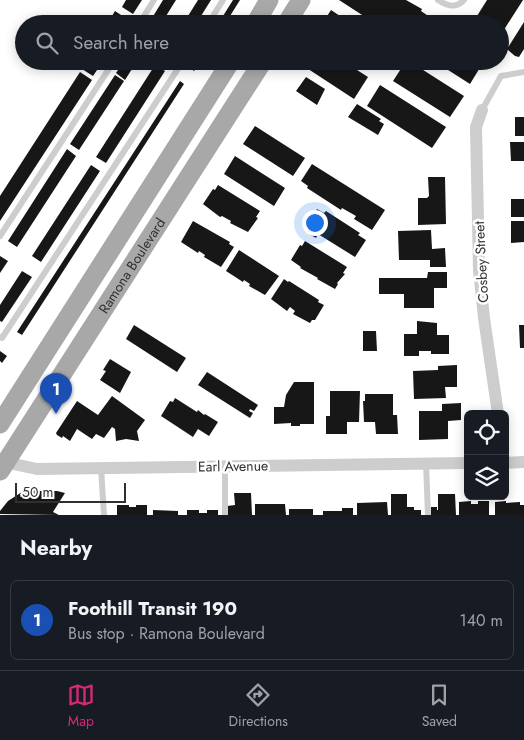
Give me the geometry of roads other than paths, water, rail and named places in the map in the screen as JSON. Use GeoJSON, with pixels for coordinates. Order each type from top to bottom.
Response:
{"type":"FeatureCollection","features":[{"type":"Feature","properties":{"kind":"main road"},"geometry":{"type":"LineString","coordinates":[[261,15],[270,0]]}},
{"type":"Feature","properties":{"kind":"main road"},"geometry":{"type":"LineString","coordinates":[[292,15],[301,0]]}},
{"type":"Feature","properties":{"kind":"main road","name":"Ramona Boulevard"},"geometry":{"type":"LineString","coordinates":[[0,424],[225,70]]}},
{"type":"Feature","properties":{"kind":"main road","name":"Ramona Boulevard"},"geometry":{"type":"LineString","coordinates":[[2,465],[257,70]]}},
{"type":"Feature","properties":{"kind":"street","name":"Cosbey Street"},"geometry":{"type":"LineString","coordinates":[[482,110],[476,127],[479,270],[498,410]]}},
{"type":"Feature","properties":{"kind":"street"},"geometry":{"type":"LineString","coordinates":[[509,463],[524,462]]}},
{"type":"Feature","properties":{"kind":"street","name":"Earl Avenue"},"geometry":{"type":"LineString","coordinates":[[2,465],[37,469],[464,463]]}},
{"type":"Feature","properties":{"kind":"lane"},"geometry":{"type":"LineString","coordinates":[[145,15],[154,0]]}},
{"type":"Feature","properties":{"kind":"lane"},"geometry":{"type":"LineString","coordinates":[[214,15],[223,0]]}},
{"type":"Feature","properties":{"kind":"lane"},"geometry":{"type":"LineString","coordinates":[[438,0],[446,5],[456,6],[464,0]]}},
{"type":"Feature","properties":{"kind":"lane"},"geometry":{"type":"LineString","coordinates":[[0,236],[108,70]]}},
{"type":"Feature","properties":{"kind":"lane"},"geometry":{"type":"LineString","coordinates":[[0,337],[2,338],[177,70]]}},
{"type":"Feature","properties":{"kind":"lane"},"geometry":{"type":"LineString","coordinates":[[482,110],[493,87],[501,76],[524,72]]}},
{"type":"Feature","properties":{"kind":"lane"},"geometry":{"type":"LineString","coordinates":[[426,464],[428,515]]}},
{"type":"Feature","properties":{"kind":"lane"},"geometry":{"type":"LineString","coordinates":[[225,515],[226,466]]}},
{"type":"Feature","properties":{"kind":"lane"},"geometry":{"type":"LineString","coordinates":[[101,468],[104,515]]}},
{"type":"Feature","properties":{"kind":"place","name":"Foothill Transit 190"},"geometry":{"type":"Point","coordinates":[56,414]}}]}
